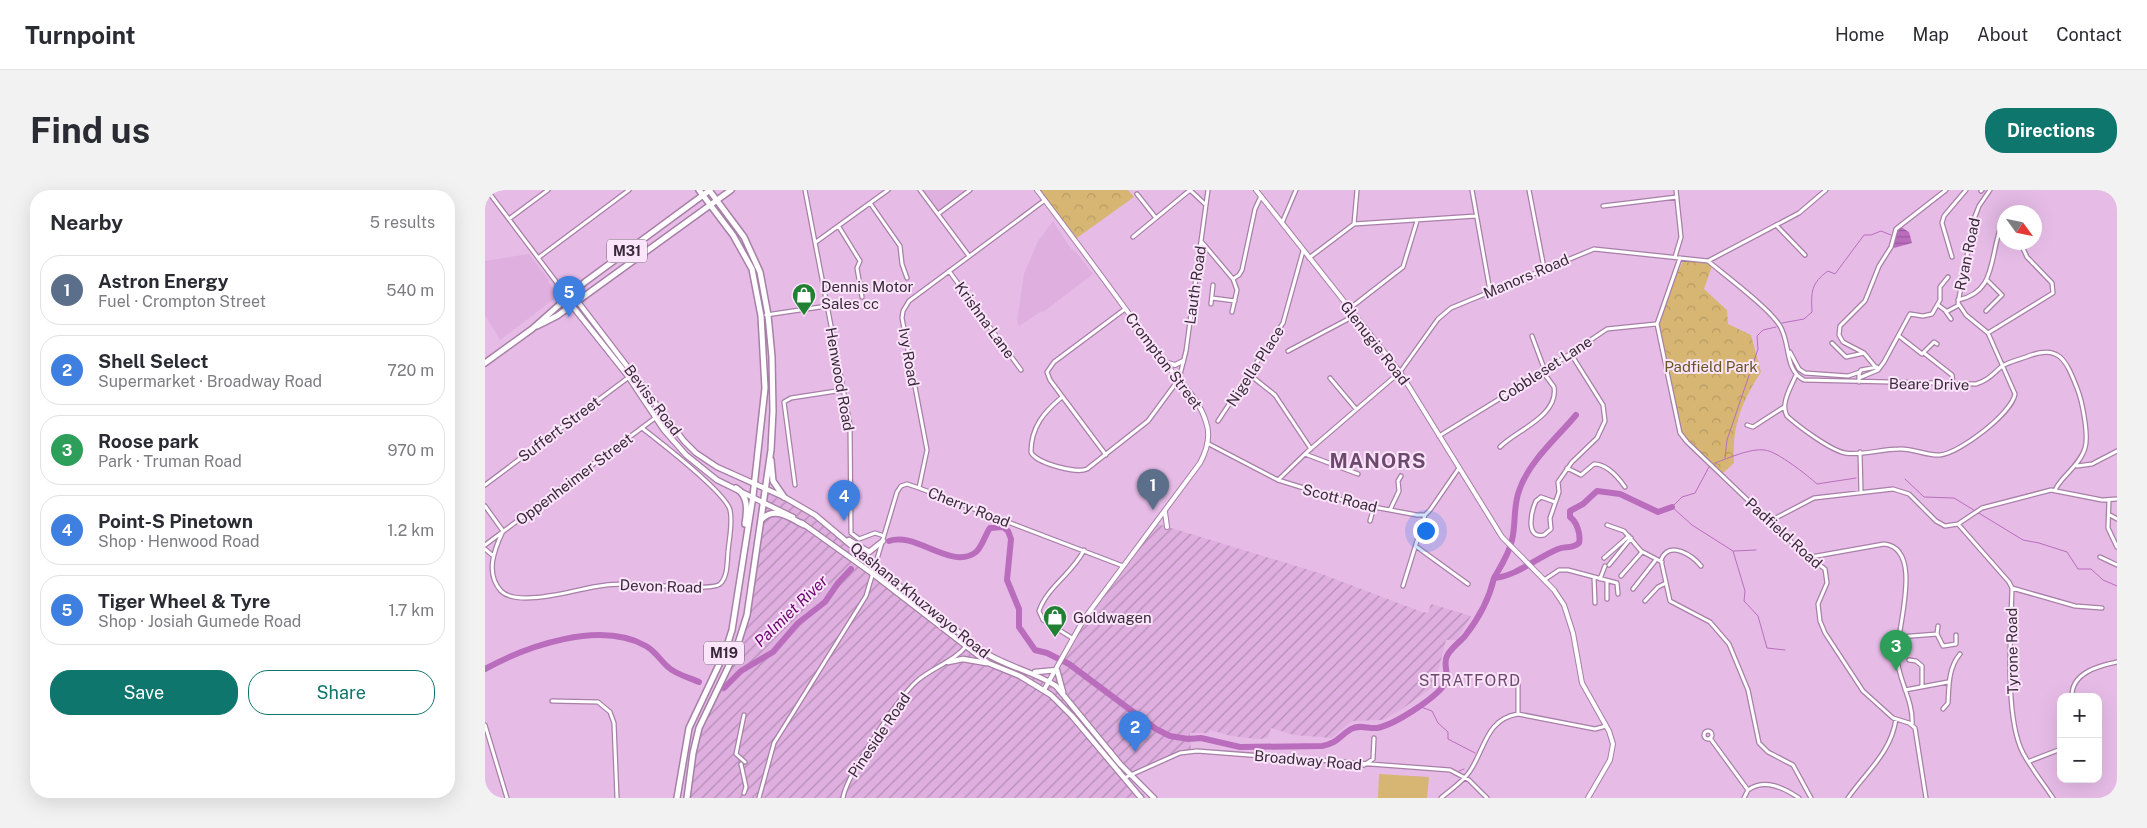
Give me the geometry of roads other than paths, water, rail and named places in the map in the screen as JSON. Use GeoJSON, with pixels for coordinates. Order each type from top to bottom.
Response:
{"type":"FeatureCollection","features":[{"type":"Feature","properties":{"kind":"main road","name":"M19"},"geometry":{"type":"LineString","coordinates":[[677,798],[684,748],[689,728],[723,657],[732,630],[753,496],[765,388],[761,316],[754,278],[748,261],[733,235],[699,190]]}},
{"type":"Feature","properties":{"kind":"main road","name":"M19"},"geometry":{"type":"LineString","coordinates":[[687,798],[693,752],[699,728],[742,636],[762,519],[771,450],[773,379],[768,315],[763,284],[756,262],[744,238],[709,190]]}},
{"type":"Feature","properties":{"kind":"main road","name":"M31"},"geometry":{"type":"LineString","coordinates":[[532,329],[566,298],[709,190]]}},
{"type":"Feature","properties":{"kind":"main road","name":"M31"},"geometry":{"type":"LineString","coordinates":[[485,363],[532,329],[577,301],[731,190]]}},
{"type":"Feature","properties":{"kind":"main road","name":"Beviss Road"},"geometry":{"type":"LineString","coordinates":[[572,294],[631,375],[655,418],[691,461],[717,480],[753,496]]}},
{"type":"Feature","properties":{"kind":"main road","name":"Beviss Road"},"geometry":{"type":"LineString","coordinates":[[566,298],[696,453],[717,467],[765,488]]}},
{"type":"Feature","properties":{"kind":"main road"},"geometry":{"type":"LineString","coordinates":[[771,450],[773,481],[784,497]]}},
{"type":"Feature","properties":{"kind":"main road"},"geometry":{"type":"LineString","coordinates":[[736,488],[742,493],[746,505],[744,552]]}},
{"type":"Feature","properties":{"kind":"main road","name":"Qashana Khuzwayo Road"},"geometry":{"type":"LineString","coordinates":[[765,488],[815,515],[875,566],[993,658],[1032,672],[1063,692],[1130,774],[1154,798]]}},
{"type":"Feature","properties":{"kind":"main road","name":"Qashana Khuzwayo Road"},"geometry":{"type":"LineString","coordinates":[[753,496],[787,513],[873,574],[988,663],[1020,676],[1044,690],[1072,716],[1141,798]]}},
{"type":"Feature","properties":{"kind":"main road"},"geometry":{"type":"LineString","coordinates":[[762,519],[769,513],[778,512],[804,525]]}},
{"type":"Feature","properties":{"kind":"main road"},"geometry":{"type":"LineString","coordinates":[[846,540],[869,552],[884,538]]}},
{"type":"Feature","properties":{"kind":"main road"},"geometry":{"type":"LineString","coordinates":[[947,662],[963,659],[988,663]]}},
{"type":"Feature","properties":{"kind":"main road"},"geometry":{"type":"LineString","coordinates":[[1032,672],[1047,673],[1057,670],[1063,692]]}},
{"type":"Feature","properties":{"kind":"street","name":"Beviss Road"},"geometry":{"type":"LineString","coordinates":[[487,190],[561,287],[566,298]]}},
{"type":"Feature","properties":{"kind":"street"},"geometry":{"type":"LineString","coordinates":[[509,219],[548,190]]}},
{"type":"Feature","properties":{"kind":"street"},"geometry":{"type":"LineString","coordinates":[[539,258],[629,190]]}},
{"type":"Feature","properties":{"kind":"street"},"geometry":{"type":"LineString","coordinates":[[816,242],[888,190]]}},
{"type":"Feature","properties":{"kind":"street"},"geometry":{"type":"LineString","coordinates":[[920,190],[969,256]]}},
{"type":"Feature","properties":{"kind":"street"},"geometry":{"type":"LineString","coordinates":[[938,214],[970,190]]}},
{"type":"Feature","properties":{"kind":"street","name":"Crompton Street"},"geometry":{"type":"LineString","coordinates":[[1037,190],[1164,362],[1179,379],[1204,416],[1208,428],[1207,442],[1200,463],[1072,638],[1057,670],[1044,690]]}},
{"type":"Feature","properties":{"kind":"street"},"geometry":{"type":"LineString","coordinates":[[1133,237],[1190,190],[1206,204]]}},
{"type":"Feature","properties":{"kind":"street","name":"Lauth Road"},"geometry":{"type":"LineString","coordinates":[[1179,379],[1208,190]]}},
{"type":"Feature","properties":{"kind":"street","name":"Glenugie Road"},"geometry":{"type":"LineString","coordinates":[[1256,190],[1349,310],[1400,372],[1497,530],[1507,543],[1544,580],[1564,605],[1573,633],[1582,683],[1606,726],[1611,737],[1613,751],[1609,764],[1588,798]]}},
{"type":"Feature","properties":{"kind":"street"},"geometry":{"type":"LineString","coordinates":[[1281,223],[1296,190]]}},
{"type":"Feature","properties":{"kind":"street"},"geometry":{"type":"LineString","coordinates":[[1354,224],[1357,190]]}},
{"type":"Feature","properties":{"kind":"street"},"geometry":{"type":"LineString","coordinates":[[1472,190],[1491,291]]}},
{"type":"Feature","properties":{"kind":"street"},"geometry":{"type":"LineString","coordinates":[[1529,190],[1545,268]]}},
{"type":"Feature","properties":{"kind":"street"},"geometry":{"type":"LineString","coordinates":[[1657,324],[1678,257],[1681,237],[1676,190]]}},
{"type":"Feature","properties":{"kind":"street"},"geometry":{"type":"LineString","coordinates":[[1826,190],[1801,211],[1708,261],[1776,320],[1782,329],[1789,352],[1790,364],[1796,375],[1785,406],[1785,413],[1790,418],[1828,444],[1845,453],[1901,448],[1938,455],[1953,452],[1983,432],[2014,399],[2014,389],[2003,366]]}},
{"type":"Feature","properties":{"kind":"street"},"geometry":{"type":"LineString","coordinates":[[1878,368],[1864,353],[1843,342],[1839,335],[1840,326],[1865,301],[1879,266],[1891,247],[1895,229],[1946,190]]}},
{"type":"Feature","properties":{"kind":"street"},"geometry":{"type":"LineString","coordinates":[[1952,257],[1942,223],[1944,216],[1966,190]]}},
{"type":"Feature","properties":{"kind":"street","name":"Ryan Road"},"geometry":{"type":"LineString","coordinates":[[1990,190],[1973,219],[1958,300],[1966,315],[1988,333],[2003,366]]}},
{"type":"Feature","properties":{"kind":"street","name":"Henwood Road"},"geometry":{"type":"LineString","coordinates":[[807,191],[851,427],[851,533],[859,539],[875,533],[884,538]]}},
{"type":"Feature","properties":{"kind":"street"},"geometry":{"type":"LineString","coordinates":[[1137,194],[1155,218]]}},
{"type":"Feature","properties":{"kind":"street"},"geometry":{"type":"LineString","coordinates":[[1233,279],[1241,273],[1255,209],[1261,196]]}},
{"type":"Feature","properties":{"kind":"street"},"geometry":{"type":"LineString","coordinates":[[1603,206],[1677,197]]}},
{"type":"Feature","properties":{"kind":"street","name":"Ivy Road"},"geometry":{"type":"LineString","coordinates":[[919,488],[927,450],[902,318],[903,311],[909,300],[1045,200]]}},
{"type":"Feature","properties":{"kind":"street"},"geometry":{"type":"LineString","coordinates":[[870,203],[900,246],[902,264],[907,278]]}},
{"type":"Feature","properties":{"kind":"street"},"geometry":{"type":"LineString","coordinates":[[1309,258],[1354,224],[1476,216]]}},
{"type":"Feature","properties":{"kind":"street"},"geometry":{"type":"LineString","coordinates":[[1349,310],[1403,268],[1417,221]]}},
{"type":"Feature","properties":{"kind":"street"},"geometry":{"type":"LineString","coordinates":[[1775,225],[1805,256]]}},
{"type":"Feature","properties":{"kind":"street"},"geometry":{"type":"LineString","coordinates":[[839,227],[861,261],[857,268],[862,298]]}},
{"type":"Feature","properties":{"kind":"street"},"geometry":{"type":"LineString","coordinates":[[1201,240],[1233,279],[1237,287],[1233,312]]}},
{"type":"Feature","properties":{"kind":"street"},"geometry":{"type":"LineString","coordinates":[[1958,300],[1971,297],[1987,280],[1997,240]]}},
{"type":"Feature","properties":{"kind":"street","name":"Manors Road"},"geometry":{"type":"LineString","coordinates":[[1278,480],[1311,448],[1400,372],[1445,312],[1593,249],[1708,261]]}},
{"type":"Feature","properties":{"kind":"street"},"geometry":{"type":"LineString","coordinates":[[1988,333],[2052,295],[2054,290],[2052,283],[2030,261],[2024,250]]}},
{"type":"Feature","properties":{"kind":"street","name":"Nigella Place"},"geometry":{"type":"LineString","coordinates":[[1218,422],[1285,318],[1303,251]]}},
{"type":"Feature","properties":{"kind":"street","name":"Krishna Lane"},"geometry":{"type":"LineString","coordinates":[[949,270],[1021,370]]}},
{"type":"Feature","properties":{"kind":"street"},"geometry":{"type":"LineString","coordinates":[[1859,378],[1878,368],[1899,336],[1910,314],[1929,315],[1938,305],[1941,299],[1940,287],[1948,276]]}},
{"type":"Feature","properties":{"kind":"street"},"geometry":{"type":"LineString","coordinates":[[1986,312],[2002,295],[1987,280]]}},
{"type":"Feature","properties":{"kind":"street"},"geometry":{"type":"LineString","coordinates":[[1211,304],[1213,285]]}},
{"type":"Feature","properties":{"kind":"street","name":"Beviss Road"},"geometry":{"type":"LineString","coordinates":[[561,287],[572,294]]}},
{"type":"Feature","properties":{"kind":"street"},"geometry":{"type":"LineString","coordinates":[[1212,298],[1235,301]]}},
{"type":"Feature","properties":{"kind":"street"},"geometry":{"type":"LineString","coordinates":[[1938,305],[1946,311],[1946,314],[1951,319]]}},
{"type":"Feature","properties":{"kind":"street"},"geometry":{"type":"LineString","coordinates":[[1946,311],[1959,305]]}},
{"type":"Feature","properties":{"kind":"street"},"geometry":{"type":"LineString","coordinates":[[761,316],[827,306]]}},
{"type":"Feature","properties":{"kind":"street"},"geometry":{"type":"LineString","coordinates":[[1106,455],[1048,378],[1049,367],[1125,309]]}},
{"type":"Feature","properties":{"kind":"street"},"geometry":{"type":"LineString","coordinates":[[1288,352],[1354,316]]}},
{"type":"Feature","properties":{"kind":"street","name":"Cobbleset Lane"},"geometry":{"type":"LineString","coordinates":[[1439,436],[1544,372],[1610,328],[1657,324]]}},
{"type":"Feature","properties":{"kind":"street","name":"Padfield Road"},"geometry":{"type":"LineString","coordinates":[[1657,324],[1681,436],[1770,522],[1810,558],[1821,564],[1827,574],[1827,582],[1818,604],[1819,618],[1825,633],[1860,686],[1896,720],[1912,725]]}},
{"type":"Feature","properties":{"kind":"street"},"geometry":{"type":"LineString","coordinates":[[1500,447],[1532,425],[1552,402],[1554,387],[1544,372],[1532,336]]}},
{"type":"Feature","properties":{"kind":"street"},"geometry":{"type":"LineString","coordinates":[[1899,336],[1952,375],[1953,384]]}},
{"type":"Feature","properties":{"kind":"street"},"geometry":{"type":"LineString","coordinates":[[1924,353],[1934,342],[1937,344]]}},
{"type":"Feature","properties":{"kind":"street"},"geometry":{"type":"LineString","coordinates":[[1832,343],[1846,357],[1864,353]]}},
{"type":"Feature","properties":{"kind":"street","name":"Beare Drive"},"geometry":{"type":"LineString","coordinates":[[1796,375],[1813,381],[1982,383],[2003,366],[2040,351],[2053,353],[2067,363],[2081,398],[2086,440],[2085,448],[2077,466]]}},
{"type":"Feature","properties":{"kind":"street"},"geometry":{"type":"LineString","coordinates":[[1789,352],[1799,369],[1805,373],[1848,376],[1878,368]]}},
{"type":"Feature","properties":{"kind":"street"},"geometry":{"type":"LineString","coordinates":[[1555,502],[1541,497],[1536,501],[1531,526],[1532,532],[1536,535],[1544,535],[1551,529],[1550,518],[1559,492],[1558,482],[1567,468],[1597,438],[1605,421],[1603,405],[1571,354]]}},
{"type":"Feature","properties":{"kind":"street"},"geometry":{"type":"LineString","coordinates":[[1164,362],[1175,365],[1183,362]]}},
{"type":"Feature","properties":{"kind":"street"},"geometry":{"type":"LineString","coordinates":[[1859,372],[1859,382]]}},
{"type":"Feature","properties":{"kind":"street","name":"Suffert Street"},"geometry":{"type":"LineString","coordinates":[[485,485],[631,375]]}},
{"type":"Feature","properties":{"kind":"street"},"geometry":{"type":"LineString","coordinates":[[1250,375],[1275,395],[1311,448]]}},
{"type":"Feature","properties":{"kind":"street"},"geometry":{"type":"LineString","coordinates":[[1330,378],[1356,409]]}},
{"type":"Feature","properties":{"kind":"street"},"geometry":{"type":"LineString","coordinates":[[1062,397],[1046,410],[1038,420],[1031,448],[1033,457],[1079,472],[1087,469],[1106,455],[1148,421],[1179,379]]}},
{"type":"Feature","properties":{"kind":"street"},"geometry":{"type":"LineString","coordinates":[[795,485],[784,402],[791,398],[843,390]]}},
{"type":"Feature","properties":{"kind":"street"},"geometry":{"type":"LineString","coordinates":[[1747,425],[1753,427],[1785,406]]}},
{"type":"Feature","properties":{"kind":"street","name":"Oppenheimer Street"},"geometry":{"type":"LineString","coordinates":[[485,547],[503,531],[663,412]]}},
{"type":"Feature","properties":{"kind":"street","name":"Devon Road"},"geometry":{"type":"LineString","coordinates":[[503,531],[492,555],[491,571],[499,590],[512,597],[540,596],[620,584],[701,588],[719,585],[724,580],[726,571],[731,520],[729,507],[692,470],[643,428]]}},
{"type":"Feature","properties":{"kind":"street","name":"Scott Road"},"geometry":{"type":"LineString","coordinates":[[1207,442],[1278,480],[1374,507],[1425,515]]}},
{"type":"Feature","properties":{"kind":"street"},"geometry":{"type":"LineString","coordinates":[[2055,491],[2056,486],[2077,466],[2091,464],[2117,451]]}},
{"type":"Feature","properties":{"kind":"street"},"geometry":{"type":"LineString","coordinates":[[1860,452],[1861,492]]}},
{"type":"Feature","properties":{"kind":"street"},"geometry":{"type":"LineString","coordinates":[[1305,454],[1358,474]]}},
{"type":"Feature","properties":{"kind":"street"},"geometry":{"type":"LineString","coordinates":[[1567,468],[1581,476],[1595,464],[1600,465],[1611,471],[1625,487]]}},
{"type":"Feature","properties":{"kind":"street"},"geometry":{"type":"LineString","coordinates":[[1403,586],[1417,547],[1425,515],[1459,468]]}},
{"type":"Feature","properties":{"kind":"street"},"geometry":{"type":"LineString","coordinates":[[1389,510],[1399,490],[1398,481],[1401,476]]}},
{"type":"Feature","properties":{"kind":"street","name":"Cherry Road"},"geometry":{"type":"LineString","coordinates":[[873,574],[899,487],[907,484],[1123,566]]}},
{"type":"Feature","properties":{"kind":"street"},"geometry":{"type":"LineString","coordinates":[[1770,522],[1807,500],[1893,489],[1904,490],[1914,497],[1939,524],[1945,526],[1958,524],[1982,508],[2055,491],[2109,500],[2117,499]]}},
{"type":"Feature","properties":{"kind":"street"},"geometry":{"type":"LineString","coordinates":[[2109,500],[2110,515],[2108,528],[2117,547]]}},
{"type":"Feature","properties":{"kind":"street"},"geometry":{"type":"LineString","coordinates":[[485,506],[503,531]]}},
{"type":"Feature","properties":{"kind":"street"},"geometry":{"type":"LineString","coordinates":[[1370,520],[1374,507]]}},
{"type":"Feature","properties":{"kind":"street"},"geometry":{"type":"LineString","coordinates":[[1166,509],[1167,527]]}},
{"type":"Feature","properties":{"kind":"street"},"geometry":{"type":"LineString","coordinates":[[2110,515],[2117,519]]}},
{"type":"Feature","properties":{"kind":"street","name":"Tyrone Road"},"geometry":{"type":"LineString","coordinates":[[1958,524],[2012,588],[2010,675],[2014,717],[2020,746],[2053,798]]}},
{"type":"Feature","properties":{"kind":"street"},"geometry":{"type":"LineString","coordinates":[[1607,525],[1620,529],[1630,537],[1642,552],[1655,561],[1662,562]]}},
{"type":"Feature","properties":{"kind":"street"},"geometry":{"type":"LineString","coordinates":[[1604,558],[1630,537]]}},
{"type":"Feature","properties":{"kind":"street"},"geometry":{"type":"LineString","coordinates":[[1609,565],[1630,537]]}},
{"type":"Feature","properties":{"kind":"street"},"geometry":{"type":"LineString","coordinates":[[1810,558],[1884,544],[1895,548],[1906,566],[1908,575],[1897,658],[1912,725],[1917,736],[1926,798]]}},
{"type":"Feature","properties":{"kind":"street"},"geometry":{"type":"LineString","coordinates":[[485,547],[492,555]]}},
{"type":"Feature","properties":{"kind":"street"},"geometry":{"type":"LineString","coordinates":[[1417,547],[1468,584]]}},
{"type":"Feature","properties":{"kind":"street"},"geometry":{"type":"LineString","coordinates":[[1072,638],[1043,620],[1039,611],[1050,593],[1076,564],[1084,550]]}},
{"type":"Feature","properties":{"kind":"street"},"geometry":{"type":"LineString","coordinates":[[1701,566],[1691,555],[1677,550],[1667,552],[1662,557],[1670,602],[1710,622],[1724,636],[1749,690],[1759,743],[1768,752],[1795,767],[1811,798]]}},
{"type":"Feature","properties":{"kind":"street"},"geometry":{"type":"LineString","coordinates":[[1621,576],[1642,552]]}},
{"type":"Feature","properties":{"kind":"street"},"geometry":{"type":"LineString","coordinates":[[2100,557],[2117,565]]}},
{"type":"Feature","properties":{"kind":"street"},"geometry":{"type":"LineString","coordinates":[[1633,589],[1655,561]]}},
{"type":"Feature","properties":{"kind":"street"},"geometry":{"type":"LineString","coordinates":[[1600,579],[1605,566]]}},
{"type":"Feature","properties":{"kind":"street"},"geometry":{"type":"LineString","coordinates":[[1544,580],[1563,570],[1618,584],[1618,594]]}},
{"type":"Feature","properties":{"kind":"street"},"geometry":{"type":"LineString","coordinates":[[759,798],[774,743],[863,602],[873,574]]}},
{"type":"Feature","properties":{"kind":"street"},"geometry":{"type":"LineString","coordinates":[[1595,577],[1595,603]]}},
{"type":"Feature","properties":{"kind":"street"},"geometry":{"type":"LineString","coordinates":[[1607,581],[1607,598]]}},
{"type":"Feature","properties":{"kind":"street"},"geometry":{"type":"LineString","coordinates":[[1645,602],[1656,589],[1666,583]]}},
{"type":"Feature","properties":{"kind":"street"},"geometry":{"type":"LineString","coordinates":[[2012,588],[2075,606],[2102,608]]}},
{"type":"Feature","properties":{"kind":"street"},"geometry":{"type":"LineString","coordinates":[[1938,626],[1937,634],[1944,646],[1955,644],[1957,635]]}},
{"type":"Feature","properties":{"kind":"street"},"geometry":{"type":"LineString","coordinates":[[1899,637],[1937,634]]}},
{"type":"Feature","properties":{"kind":"street","name":"Pineside Road"},"geometry":{"type":"LineString","coordinates":[[843,798],[851,775],[906,694],[919,679],[947,662],[970,641]]}},
{"type":"Feature","properties":{"kind":"street"},"geometry":{"type":"LineString","coordinates":[[1943,708],[1948,703],[1948,682],[1960,654]]}},
{"type":"Feature","properties":{"kind":"street"},"geometry":{"type":"LineString","coordinates":[[1909,660],[1919,662],[1922,666],[1923,686]]}},
{"type":"Feature","properties":{"kind":"street"},"geometry":{"type":"LineString","coordinates":[[2073,693],[2074,684],[2085,674],[2096,667],[2117,662]]}},
{"type":"Feature","properties":{"kind":"street"},"geometry":{"type":"LineString","coordinates":[[1518,678],[1518,714]]}},
{"type":"Feature","properties":{"kind":"street"},"geometry":{"type":"LineString","coordinates":[[1905,690],[1948,682]]}},
{"type":"Feature","properties":{"kind":"street"},"geometry":{"type":"LineString","coordinates":[[552,700],[598,702],[610,712],[614,723],[617,798]]}},
{"type":"Feature","properties":{"kind":"street"},"geometry":{"type":"LineString","coordinates":[[744,714],[735,754],[743,763],[746,787],[744,793]]}},
{"type":"Feature","properties":{"kind":"street"},"geometry":{"type":"LineString","coordinates":[[1441,798],[1465,777],[1471,769],[1490,730],[1506,717],[1518,714],[1591,728],[1606,726]]}},
{"type":"Feature","properties":{"kind":"street"},"geometry":{"type":"LineString","coordinates":[[1848,798],[1861,780],[1874,768],[1888,746],[1896,720]]}},
{"type":"Feature","properties":{"kind":"street"},"geometry":{"type":"LineString","coordinates":[[485,725],[507,798]]}},
{"type":"Feature","properties":{"kind":"street"},"geometry":{"type":"LineString","coordinates":[[1364,765],[1373,758],[1374,738]]}},
{"type":"Feature","properties":{"kind":"street"},"geometry":{"type":"LineString","coordinates":[[1710,738],[1748,790]]}},
{"type":"Feature","properties":{"kind":"street","name":"Broadway Road"},"geometry":{"type":"LineString","coordinates":[[1123,778],[1191,751],[1364,765],[1442,769],[1465,777],[1487,798]]}},
{"type":"Feature","properties":{"kind":"street"},"geometry":{"type":"LineString","coordinates":[[2030,761],[2057,751]]}},
{"type":"Feature","properties":{"kind":"street"},"geometry":{"type":"LineString","coordinates":[[1744,798],[1748,790],[1760,784],[1773,785],[1799,798]]}},
{"type":"Feature","properties":{"kind":"waterway"},"geometry":{"type":"LineString","coordinates":[[1782,323],[1804,319],[1812,312],[1812,293],[1815,284],[1828,271],[1835,274],[1864,235],[1871,235],[1881,231],[1891,235]]}},
{"type":"Feature","properties":{"kind":"waterway"},"geometry":{"type":"LineString","coordinates":[[1725,458],[1727,440],[1758,349],[1757,336],[1763,330],[1776,327]]}},
{"type":"Feature","properties":{"kind":"waterway","name":"Palmiet River"},"geometry":{"type":"LineString","coordinates":[[1494,578],[1505,560],[1511,545],[1517,497],[1523,480],[1536,460],[1576,415]]}},
{"type":"Feature","properties":{"kind":"waterway","name":"Palmiet River"},"geometry":{"type":"LineString","coordinates":[[1715,463],[1746,452],[1765,450],[1785,459],[1817,484],[1856,478]]}},
{"type":"Feature","properties":{"kind":"waterway"},"geometry":{"type":"LineString","coordinates":[[1709,467],[1695,493],[1682,497],[1672,507],[1692,525],[1733,551],[1745,591],[1744,601],[1758,616],[1767,648],[1785,650]]}},
{"type":"Feature","properties":{"kind":"waterway","name":"Palmiet River"},"geometry":{"type":"LineString","coordinates":[[1905,479],[1924,497],[1954,498],[2023,540],[2067,552],[2078,569],[2091,569],[2103,580],[2117,586]]}},
{"type":"Feature","properties":{"kind":"waterway","name":"Palmiet River"},"geometry":{"type":"LineString","coordinates":[[889,541],[899,539],[910,541],[945,554],[966,557],[978,550],[990,528],[1003,527],[1008,531],[1011,539],[1007,580],[1019,609],[1019,627],[1035,650],[1047,653],[1069,664],[1156,729],[1170,736],[1188,739],[1201,738],[1240,747],[1322,746],[1335,741],[1351,729],[1361,727],[1377,728],[1393,722],[1423,704],[1439,691],[1447,678],[1445,663],[1447,656],[1465,636],[1479,616],[1494,578],[1511,574],[1558,549],[1574,546],[1579,543],[1578,529],[1570,517],[1570,511],[1583,504],[1597,491],[1620,494],[1658,512],[1672,507]]}},
{"type":"Feature","properties":{"kind":"waterway"},"geometry":{"type":"LineString","coordinates":[[1734,551],[1756,550]]}},
{"type":"Feature","properties":{"kind":"waterway","name":"Palmiet River"},"geometry":{"type":"LineString","coordinates":[[724,688],[741,671],[773,652],[798,623],[825,602],[838,583],[851,569]]}},
{"type":"Feature","properties":{"kind":"waterway","name":"Palmiet River"},"geometry":{"type":"LineString","coordinates":[[485,669],[502,660],[542,645],[564,639],[607,635],[628,639],[646,646],[671,669],[699,682]]}},
{"type":"Feature","properties":{"kind":"waterway"},"geometry":{"type":"LineString","coordinates":[[1421,707],[1432,711],[1438,723],[1448,732],[1448,739],[1475,753]]}},
{"type":"Feature","properties":{"kind":"waterway"},"geometry":{"type":"LineString","coordinates":[[1459,771],[1464,769]]}},
{"type":"Feature","properties":{"kind":"place","name":"Dennis Motor Sales cc"},"geometry":{"type":"Point","coordinates":[804,316]}},
{"type":"Feature","properties":{"kind":"place","name":"Tiger Wheel & Tyre"},"geometry":{"type":"Point","coordinates":[569,317]}},
{"type":"Feature","properties":{"kind":"place","name":"Astron Energy"},"geometry":{"type":"Point","coordinates":[1153,510]}},
{"type":"Feature","properties":{"kind":"place","name":"Point-S Pinetown"},"geometry":{"type":"Point","coordinates":[844,521]}},
{"type":"Feature","properties":{"kind":"place","name":"Goldwagen"},"geometry":{"type":"Point","coordinates":[1055,638]}},
{"type":"Feature","properties":{"kind":"place","name":"Roose park"},"geometry":{"type":"Point","coordinates":[1896,671]}},
{"type":"Feature","properties":{"kind":"place","name":"Shell Select"},"geometry":{"type":"Point","coordinates":[1135,752]}},
{"type":"Feature","properties":{"kind":"district","name":"MANORS"},"geometry":{"type":"Point","coordinates":[1378,461]}},
{"type":"Feature","properties":{"kind":"district","name":"STRATFORD"},"geometry":{"type":"Point","coordinates":[1470,680]}},
{"type":"Feature","properties":{"kind":"park label","name":"Padfield Park"},"geometry":{"type":"Point","coordinates":[1711,366]}}]}
